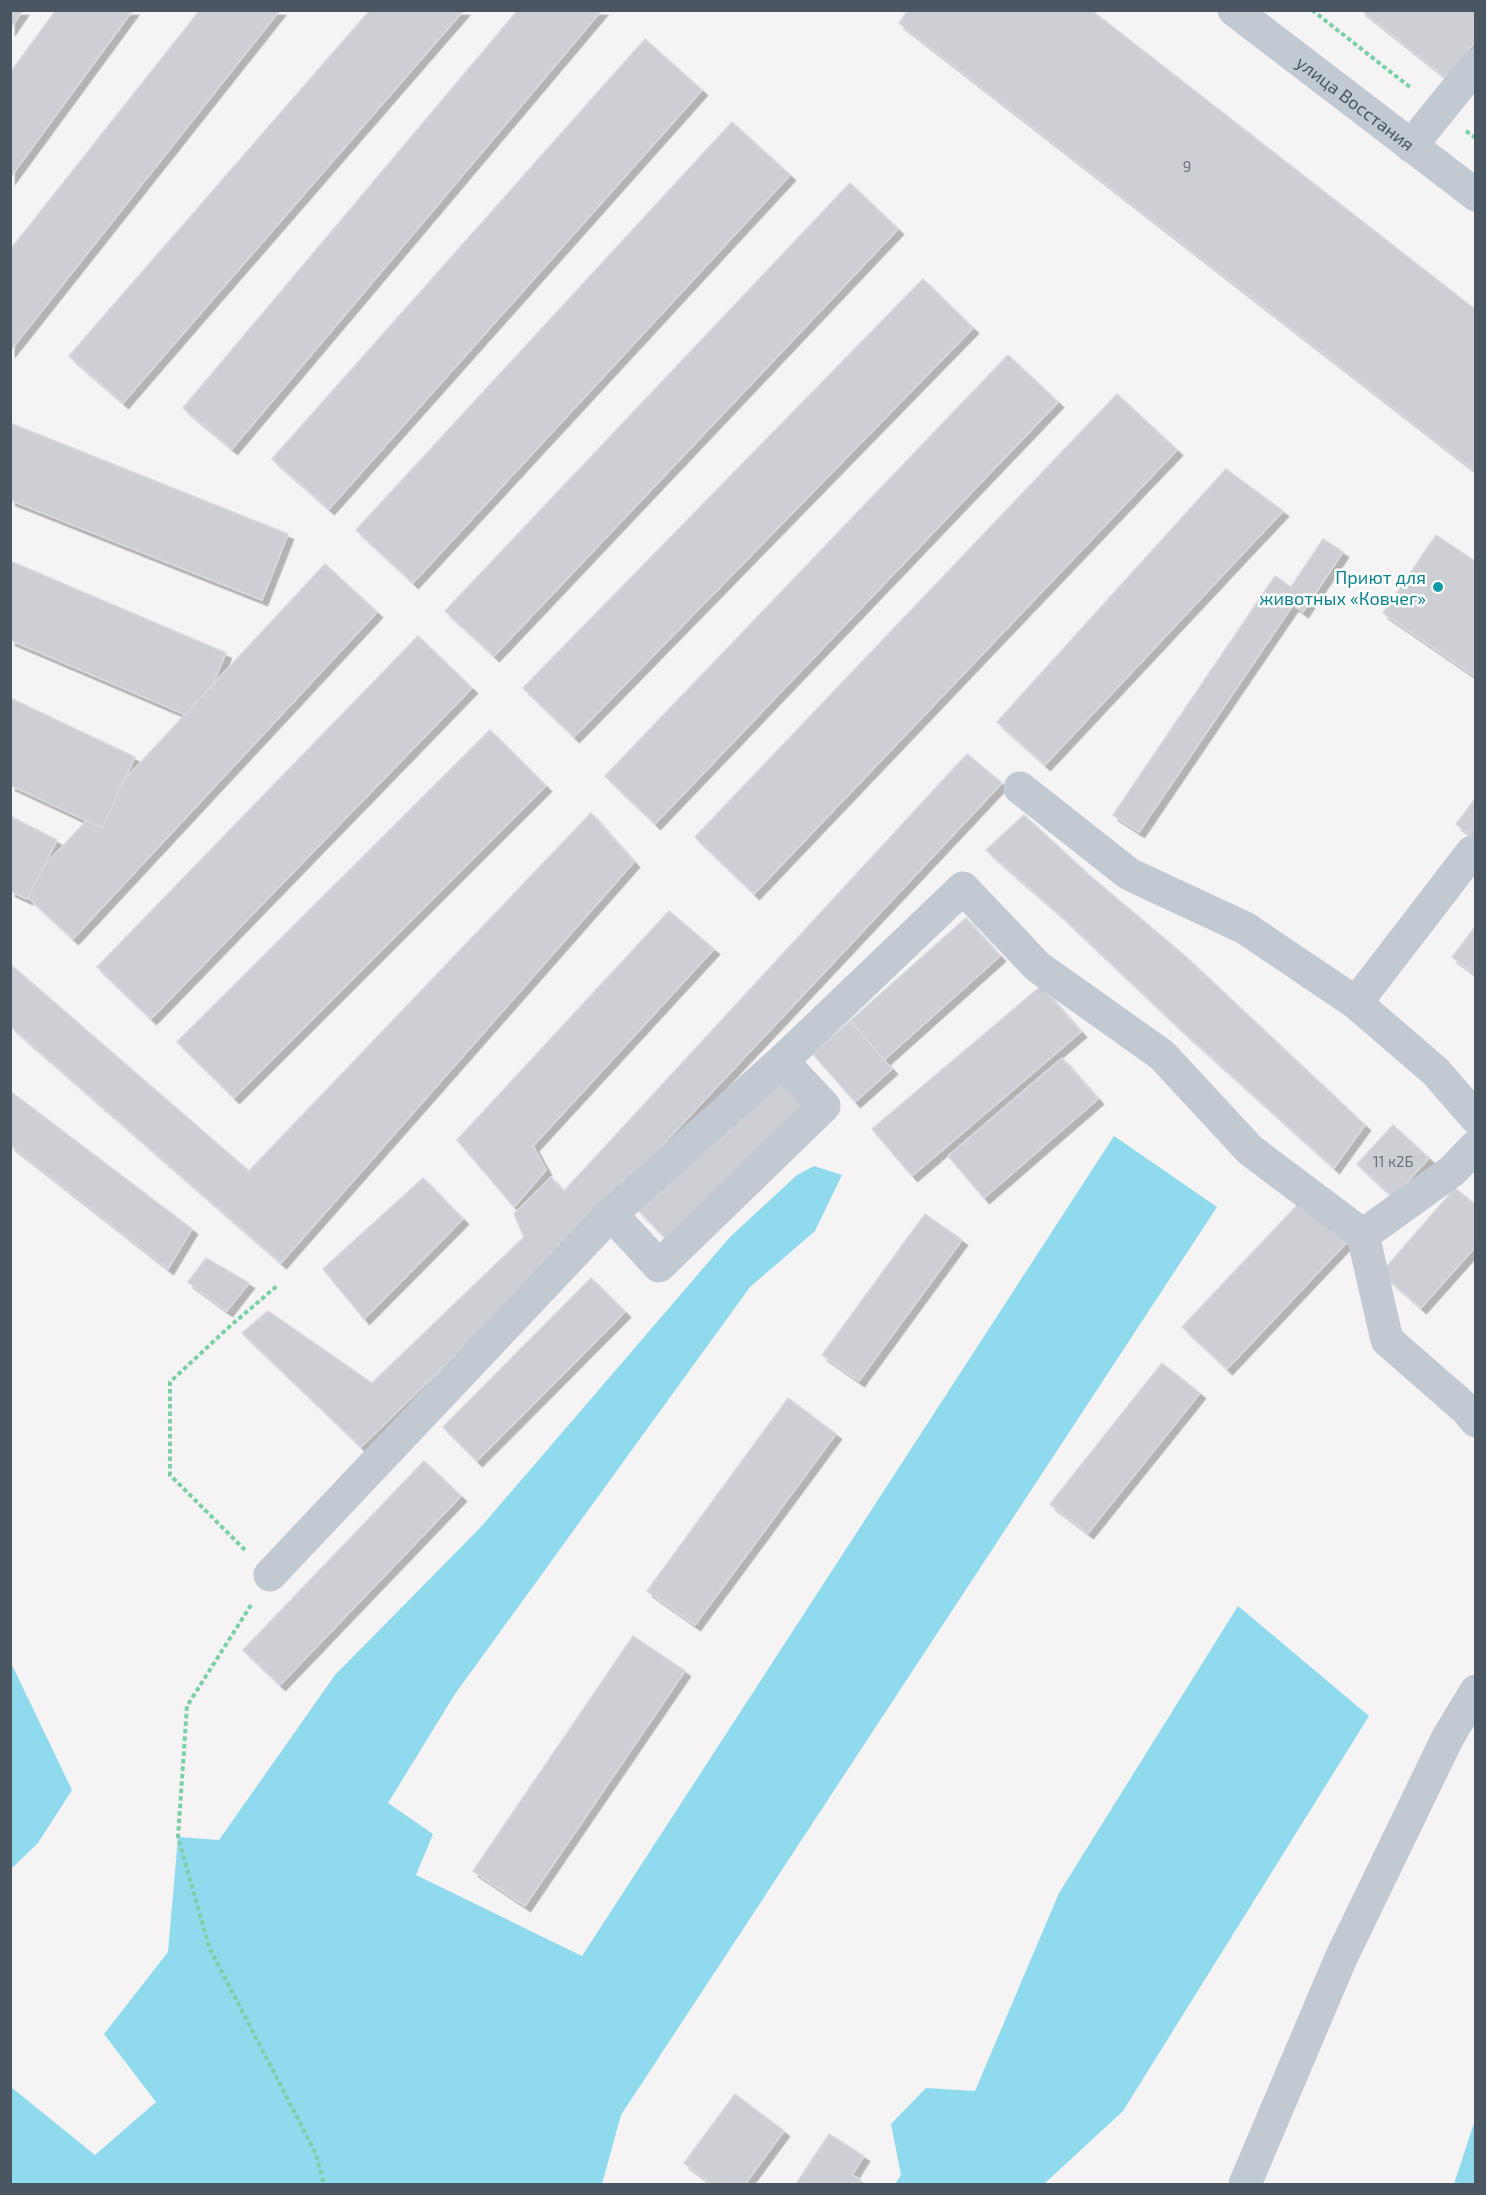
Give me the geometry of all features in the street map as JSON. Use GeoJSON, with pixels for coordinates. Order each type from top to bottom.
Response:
{"type":"FeatureCollection","features":[{"type":"Feature","properties":{"kind":"street","name":"улица Восстания"},"geometry":{"type":"LineString","coordinates":[[1234,10],[1476,195]]}},
{"type":"Feature","properties":{"kind":"street"},"geometry":{"type":"LineString","coordinates":[[1411,146],[1476,65]]}},
{"type":"Feature","properties":{"kind":"street"},"geometry":{"type":"LineString","coordinates":[[1020,788],[1129,874],[1245,928],[1356,1003],[1470,1098]]}},
{"type":"Feature","properties":{"kind":"street"},"geometry":{"type":"LineString","coordinates":[[1356,1003],[1472,852]]}},
{"type":"Feature","properties":{"kind":"street"},"geometry":{"type":"LineString","coordinates":[[270,1575],[611,1214],[782,1062],[963,888],[1038,967],[1162,1055],[1250,1150],[1363,1235],[1387,1340],[1466,1409],[1476,1421]]}},
{"type":"Feature","properties":{"kind":"street"},"geometry":{"type":"LineString","coordinates":[[611,1214],[659,1266],[824,1106],[782,1062]]}},
{"type":"Feature","properties":{"kind":"street"},"geometry":{"type":"LineString","coordinates":[[1363,1235],[1452,1171],[1476,1146]]}},
{"type":"Feature","properties":{"kind":"street"},"geometry":{"type":"LineString","coordinates":[[1245,2184],[1341,1958],[1448,1737],[1476,1691]]}},
{"type":"Feature","properties":{"kind":"path"},"geometry":{"type":"LineString","coordinates":[[1312,10],[1476,138]]}},
{"type":"Feature","properties":{"kind":"path"},"geometry":{"type":"LineString","coordinates":[[278,1285],[229,1326],[170,1382],[170,1475],[270,1575],[187,1706],[178,1837],[209,1947],[316,2154],[324,2184]]}},
{"type":"Feature","properties":{"kind":"water"},"geometry":{"type":"Polygon","coordinates":[[[1114,1136],[1217,1207],[621,2115],[602,2184],[11,2184],[11,2087],[95,2155],[156,2102],[104,2034],[168,1952],[178,1837],[219,1840],[335,1675],[480,1528],[730,1237],[797,1175],[814,1166],[842,1175],[815,1231],[750,1287],[455,1694],[388,1803],[433,1834],[416,1875],[582,1956],[1114,1136]]]}},
{"type":"Feature","properties":{"kind":"water"},"geometry":{"type":"Polygon","coordinates":[[[1238,1606],[1369,1716],[1123,2111],[1044,2184],[895,2184],[901,2175],[891,2124],[926,2088],[975,2091],[1059,1893],[1238,1606]]]}},
{"type":"Feature","properties":{"kind":"water"},"geometry":{"type":"Polygon","coordinates":[[[11,1663],[72,1790],[38,1843],[11,1869],[11,1663]]]}},
{"type":"Feature","properties":{"kind":"water"},"geometry":{"type":"Polygon","coordinates":[[[1475,2120],[1475,2184],[1454,2184],[1475,2120]]]}},
{"type":"Feature","properties":{"kind":"building"},"geometry":{"type":"Polygon","coordinates":[[[10,10],[23,10],[10,29],[10,10]]]}},
{"type":"Feature","properties":{"kind":"building"},"geometry":{"type":"Polygon","coordinates":[[[56,10],[133,10],[10,178],[10,73],[56,10]]]}},
{"type":"Feature","properties":{"kind":"building"},"geometry":{"type":"Polygon","coordinates":[[[200,10],[280,10],[10,351],[10,250],[200,10]]]}},
{"type":"Feature","properties":{"kind":"building"},"geometry":{"type":"Polygon","coordinates":[[[370,10],[464,10],[123,403],[69,356],[370,10]]]}},
{"type":"Feature","properties":{"kind":"building"},"geometry":{"type":"Polygon","coordinates":[[[518,10],[602,10],[232,449],[183,408],[518,10]]]}},
{"type":"Feature","properties":{"kind":"building"},"geometry":{"type":"Polygon","coordinates":[[[908,10],[1091,10],[1476,310],[1476,472],[899,23],[908,10]]]}},
{"type":"Feature","properties":{"kind":"building"},"geometry":{"type":"Polygon","coordinates":[[[1361,10],[1476,10],[1476,41],[1445,77],[1361,10]]]}},
{"type":"Feature","properties":{"kind":"building"},"geometry":{"type":"Polygon","coordinates":[[[645,39],[702,90],[329,509],[272,459],[645,39]]]}},
{"type":"Feature","properties":{"kind":"building"},"geometry":{"type":"Polygon","coordinates":[[[732,122],[790,175],[413,583],[356,530],[732,122]]]}},
{"type":"Feature","properties":{"kind":"building"},"geometry":{"type":"Polygon","coordinates":[[[850,183],[898,229],[494,656],[445,611],[850,183]]]}},
{"type":"Feature","properties":{"kind":"building"},"geometry":{"type":"Polygon","coordinates":[[[923,279],[973,328],[574,737],[523,688],[923,279]]]}},
{"type":"Feature","properties":{"kind":"building"},"geometry":{"type":"Polygon","coordinates":[[[1008,355],[1058,402],[655,824],[605,776],[1008,355]]]}},
{"type":"Feature","properties":{"kind":"building"},"geometry":{"type":"Polygon","coordinates":[[[1117,394],[1177,450],[754,894],[695,837],[1117,394]]]}},
{"type":"Feature","properties":{"kind":"building"},"geometry":{"type":"Polygon","coordinates":[[[10,423],[288,534],[262,600],[10,500],[10,423]]]}},
{"type":"Feature","properties":{"kind":"building"},"geometry":{"type":"Polygon","coordinates":[[[1226,469],[1283,511],[1045,765],[997,722],[1226,469]]]}},
{"type":"Feature","properties":{"kind":"building","name":"Приют для животных «Ковчег»"},"geometry":{"type":"Polygon","coordinates":[[[1436,535],[1476,562],[1476,677],[1383,613],[1436,535]]]}},
{"type":"Feature","properties":{"kind":"building"},"geometry":{"type":"Polygon","coordinates":[[[1323,539],[1343,552],[1303,612],[1293,605],[1139,832],[1113,815],[1275,576],[1291,587],[1323,539]]]}},
{"type":"Feature","properties":{"kind":"building"},"geometry":{"type":"Polygon","coordinates":[[[10,561],[226,653],[198,720],[10,640],[10,561]]]}},
{"type":"Feature","properties":{"kind":"building"},"geometry":{"type":"Polygon","coordinates":[[[325,564],[377,612],[73,939],[21,891],[325,564]]]}},
{"type":"Feature","properties":{"kind":"building"},"geometry":{"type":"Polygon","coordinates":[[[418,636],[472,688],[151,1019],[97,967],[418,636]]]}},
{"type":"Feature","properties":{"kind":"building"},"geometry":{"type":"Polygon","coordinates":[[[10,698],[135,757],[102,828],[10,785],[10,698]]]}},
{"type":"Feature","properties":{"kind":"building"},"geometry":{"type":"Polygon","coordinates":[[[490,730],[546,786],[234,1098],[177,1042],[490,730]]]}},
{"type":"Feature","properties":{"kind":"building"},"geometry":{"type":"Polygon","coordinates":[[[967,754],[1002,783],[579,1234],[361,1447],[242,1333],[268,1311],[372,1383],[524,1237],[514,1214],[551,1177],[564,1191],[967,754]]]}},
{"type":"Feature","properties":{"kind":"building"},"geometry":{"type":"Polygon","coordinates":[[[1476,798],[1476,839],[1456,824],[1476,798]]]}},
{"type":"Feature","properties":{"kind":"building"},"geometry":{"type":"Polygon","coordinates":[[[591,813],[634,862],[281,1263],[10,1026],[10,964],[249,1171],[591,813]]]}},
{"type":"Feature","properties":{"kind":"building"},"geometry":{"type":"Polygon","coordinates":[[[1024,815],[1088,874],[1184,955],[1365,1125],[1334,1168],[1180,1029],[1060,915],[986,850],[1024,815]]]}},
{"type":"Feature","properties":{"kind":"building"},"geometry":{"type":"Polygon","coordinates":[[[10,816],[57,840],[27,899],[10,891],[10,816]]]}},
{"type":"Feature","properties":{"kind":"building"},"geometry":{"type":"Polygon","coordinates":[[[669,911],[714,949],[533,1146],[546,1170],[514,1207],[457,1140],[669,911]]]}},
{"type":"Feature","properties":{"kind":"building"},"geometry":{"type":"Polygon","coordinates":[[[966,918],[1000,956],[884,1060],[850,1021],[966,918]]]}},
{"type":"Feature","properties":{"kind":"building"},"geometry":{"type":"Polygon","coordinates":[[[1476,926],[1476,975],[1452,957],[1476,926]]]}},
{"type":"Feature","properties":{"kind":"building"},"geometry":{"type":"Polygon","coordinates":[[[1041,986],[1081,1032],[912,1176],[872,1129],[1041,986]]]}},
{"type":"Feature","properties":{"kind":"building"},"geometry":{"type":"Polygon","coordinates":[[[850,1021],[892,1069],[855,1102],[813,1054],[850,1021]]]}},
{"type":"Feature","properties":{"kind":"building"},"geometry":{"type":"Polygon","coordinates":[[[1062,1058],[1098,1099],[984,1198],[948,1156],[1062,1058]]]}},
{"type":"Feature","properties":{"kind":"building"},"geometry":{"type":"Polygon","coordinates":[[[774,1076],[804,1107],[666,1239],[636,1208],[774,1076]]]}},
{"type":"Feature","properties":{"kind":"building"},"geometry":{"type":"Polygon","coordinates":[[[10,1091],[192,1229],[168,1269],[10,1145],[10,1091]]]}},
{"type":"Feature","properties":{"kind":"building"},"geometry":{"type":"Polygon","coordinates":[[[1393,1125],[1429,1158],[1393,1197],[1357,1164],[1393,1125]]]}},
{"type":"Feature","properties":{"kind":"building"},"geometry":{"type":"Polygon","coordinates":[[[423,1178],[463,1219],[364,1319],[323,1269],[423,1178]]]}},
{"type":"Feature","properties":{"kind":"building"},"geometry":{"type":"Polygon","coordinates":[[[1455,1188],[1476,1205],[1476,1246],[1421,1308],[1381,1273],[1455,1188]]]}},
{"type":"Feature","properties":{"kind":"building"},"geometry":{"type":"Polygon","coordinates":[[[1301,1201],[1346,1243],[1227,1369],[1182,1327],[1301,1201]]]}},
{"type":"Feature","properties":{"kind":"building"},"geometry":{"type":"Polygon","coordinates":[[[925,1214],[962,1240],[859,1381],[822,1355],[925,1214]]]}},
{"type":"Feature","properties":{"kind":"building"},"geometry":{"type":"Polygon","coordinates":[[[206,1258],[249,1283],[227,1311],[188,1282],[206,1258]]]}},
{"type":"Feature","properties":{"kind":"building"},"geometry":{"type":"Polygon","coordinates":[[[591,1278],[625,1312],[477,1461],[443,1427],[591,1278]]]}},
{"type":"Feature","properties":{"kind":"building"},"geometry":{"type":"Polygon","coordinates":[[[1162,1363],[1200,1393],[1088,1533],[1050,1504],[1162,1363]]]}},
{"type":"Feature","properties":{"kind":"building"},"geometry":{"type":"Polygon","coordinates":[[[788,1398],[836,1434],[695,1625],[647,1591],[788,1398]]]}},
{"type":"Feature","properties":{"kind":"building"},"geometry":{"type":"Polygon","coordinates":[[[424,1461],[461,1496],[280,1685],[243,1650],[424,1461]]]}},
{"type":"Feature","properties":{"kind":"building"},"geometry":{"type":"Polygon","coordinates":[[[633,1636],[685,1671],[525,1906],[473,1871],[633,1636]]]}},
{"type":"Feature","properties":{"kind":"building"},"geometry":{"type":"Polygon","coordinates":[[[735,2094],[784,2131],[745,2184],[712,2184],[684,2163],[735,2094]]]}},
{"type":"Feature","properties":{"kind":"building"},"geometry":{"type":"Polygon","coordinates":[[[829,2134],[864,2156],[852,2175],[861,2180],[858,2184],[796,2184],[829,2134]]]}},
{"type":"Feature","properties":{"kind":"place","name":"Приют для животных «Ковчег»"},"geometry":{"type":"Point","coordinates":[1438,587]}}]}
